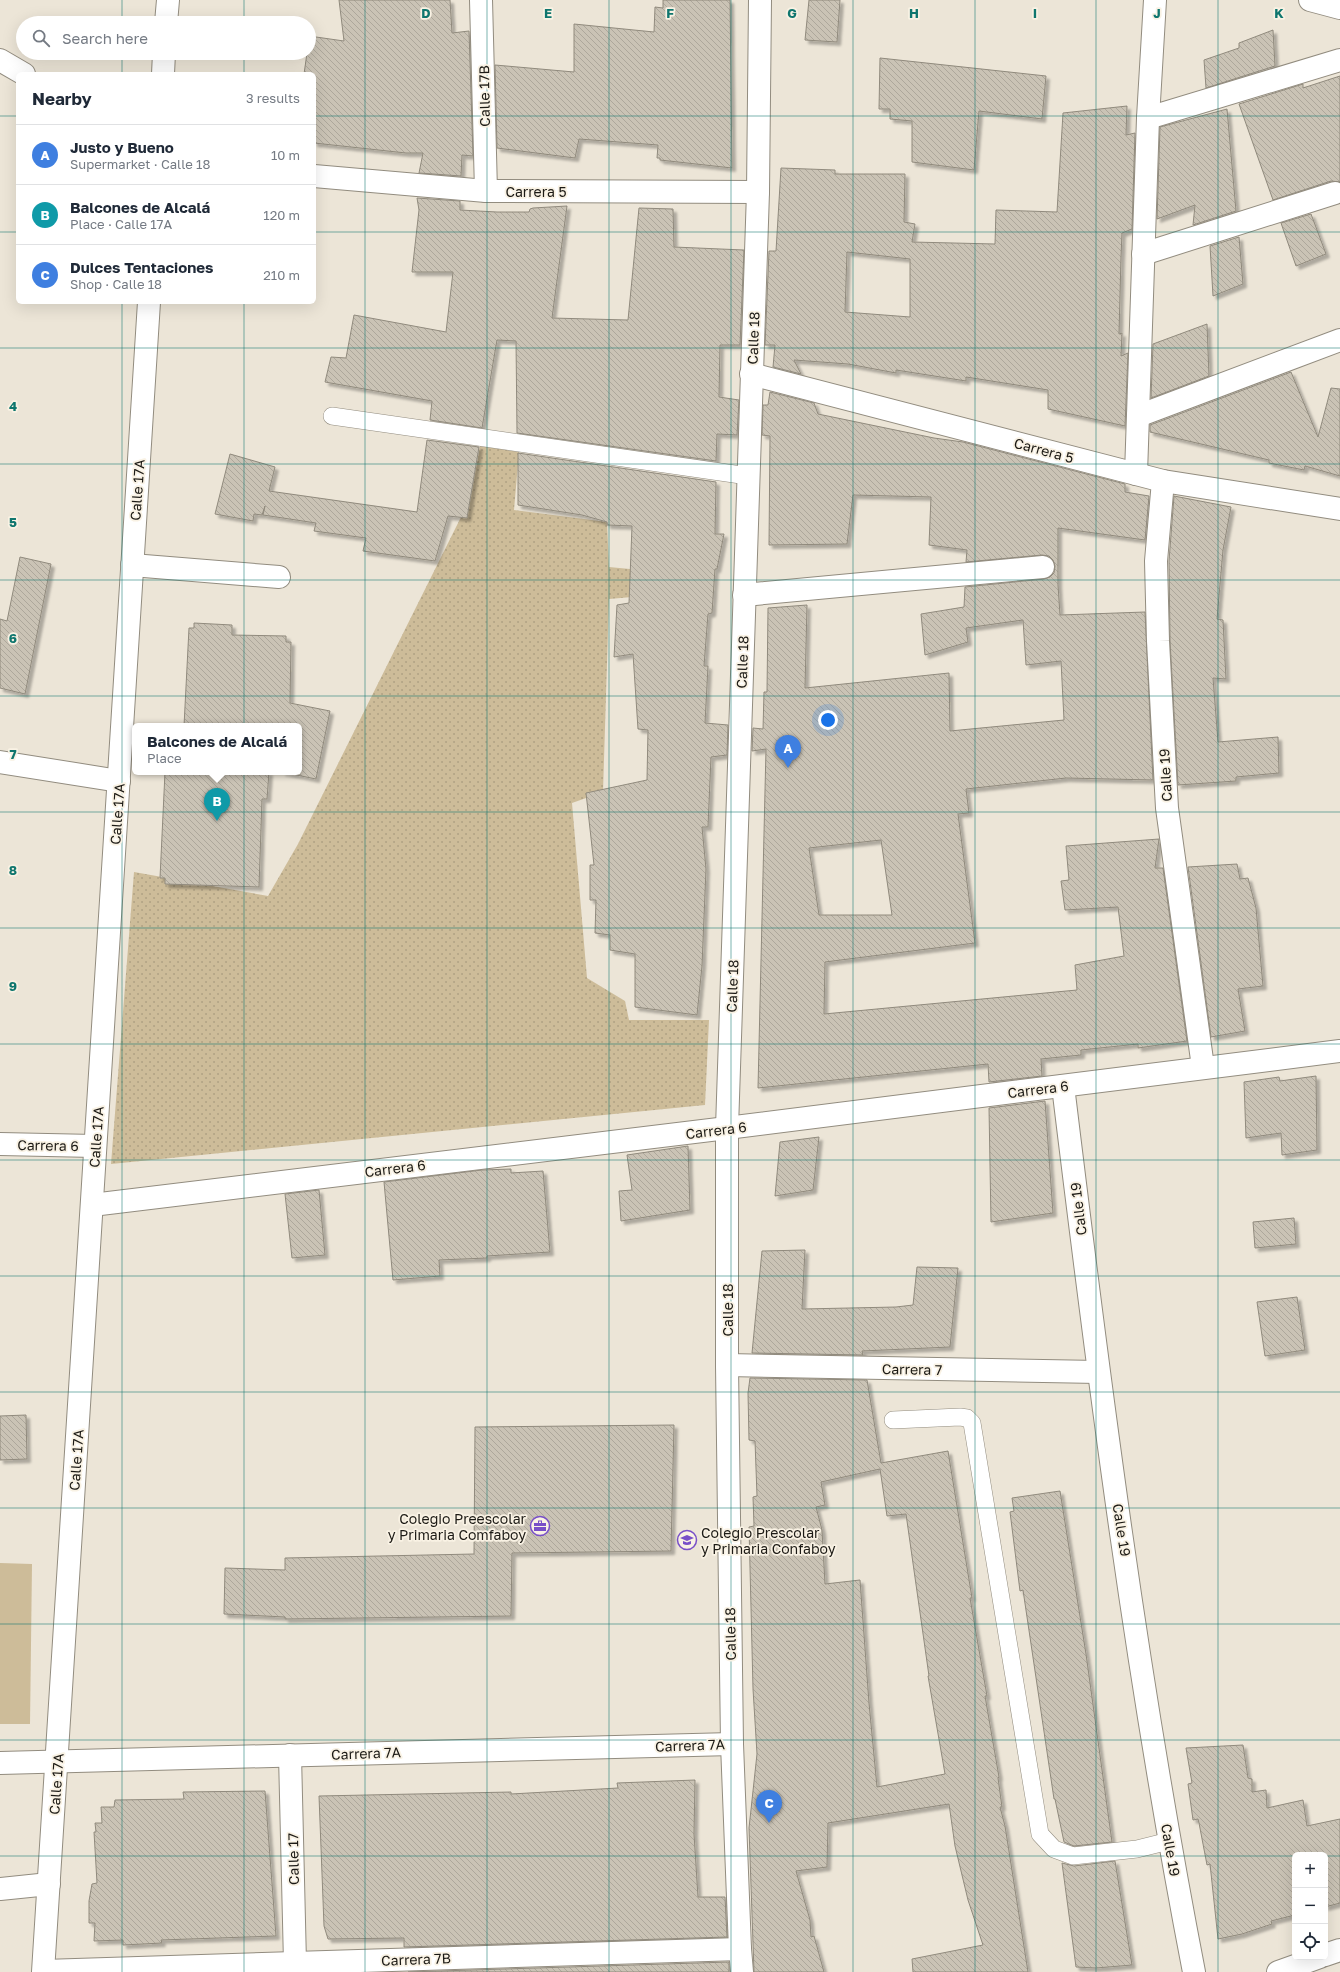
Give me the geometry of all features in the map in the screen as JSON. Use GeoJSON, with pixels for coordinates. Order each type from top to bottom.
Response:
{"type":"FeatureCollection","features":[{"type":"Feature","properties":{"kind":"street"},"geometry":{"type":"LineString","coordinates":[[167,16],[168,0]]}},
{"type":"Feature","properties":{"kind":"street","name":"Calle 17B"},"geometry":{"type":"LineString","coordinates":[[481,0],[486,191]]}},
{"type":"Feature","properties":{"kind":"street","name":"Calle 18"},"geometry":{"type":"LineString","coordinates":[[742,1972],[732,1744],[727,1365],[727,1128],[758,192],[760,0]]}},
{"type":"Feature","properties":{"kind":"street"},"geometry":{"type":"LineString","coordinates":[[1136,474],[1148,118],[1155,0]]}},
{"type":"Feature","properties":{"kind":"street"},"geometry":{"type":"LineString","coordinates":[[1310,0],[1340,8]]}},
{"type":"Feature","properties":{"kind":"street"},"geometry":{"type":"LineString","coordinates":[[0,60],[21,72]]}},
{"type":"Feature","properties":{"kind":"street"},"geometry":{"type":"LineString","coordinates":[[163,72],[164,60]]}},
{"type":"Feature","properties":{"kind":"street"},"geometry":{"type":"LineString","coordinates":[[1148,118],[1340,60]]}},
{"type":"Feature","properties":{"kind":"street","name":"Carrera 5"},"geometry":{"type":"LineString","coordinates":[[316,176],[486,191],[758,192]]}},
{"type":"Feature","properties":{"kind":"street"},"geometry":{"type":"LineString","coordinates":[[1143,254],[1335,194]]}},
{"type":"Feature","properties":{"kind":"street","name":"Calle 17A"},"geometry":{"type":"LineString","coordinates":[[44,1972],[149,304]]}},
{"type":"Feature","properties":{"kind":"street"},"geometry":{"type":"LineString","coordinates":[[1138,416],[1340,340]]}},
{"type":"Feature","properties":{"kind":"street","name":"Carrera 5"},"geometry":{"type":"LineString","coordinates":[[751,374],[1163,481],[1340,509]]}},
{"type":"Feature","properties":{"kind":"street","name":"Calle 19"},"geometry":{"type":"LineString","coordinates":[[1163,481],[1156,561],[1158,641],[1167,808],[1203,1067]]}},
{"type":"Feature","properties":{"kind":"street"},"geometry":{"type":"LineString","coordinates":[[132,565],[279,577]]}},
{"type":"Feature","properties":{"kind":"street"},"geometry":{"type":"LineString","coordinates":[[744,595],[1043,567]]}},
{"type":"Feature","properties":{"kind":"street"},"geometry":{"type":"LineString","coordinates":[[0,762],[119,781]]}},
{"type":"Feature","properties":{"kind":"street","name":"Carrera 6"},"geometry":{"type":"LineString","coordinates":[[92,1205],[727,1128],[1340,1051]]}},
{"type":"Feature","properties":{"kind":"street","name":"Calle 19"},"geometry":{"type":"LineString","coordinates":[[1063,1086],[1098,1372],[1169,1840],[1194,1972]]}},
{"type":"Feature","properties":{"kind":"street","name":"Carrera 6"},"geometry":{"type":"LineString","coordinates":[[0,1144],[95,1146]]}},
{"type":"Feature","properties":{"kind":"street","name":"Carrera 7"},"geometry":{"type":"LineString","coordinates":[[727,1365],[1098,1372]]}},
{"type":"Feature","properties":{"kind":"street","name":"Carrera 7A"},"geometry":{"type":"LineString","coordinates":[[0,1764],[732,1744]]}},
{"type":"Feature","properties":{"kind":"street","name":"Calle 17"},"geometry":{"type":"LineString","coordinates":[[290,1755],[295,1963]]}},
{"type":"Feature","properties":{"kind":"street"},"geometry":{"type":"LineString","coordinates":[[0,1889],[49,1884]]}},
{"type":"Feature","properties":{"kind":"street","name":"Carrera 7B"},"geometry":{"type":"LineString","coordinates":[[44,1972],[740,1949]]}},
{"type":"Feature","properties":{"kind":"street"},"geometry":{"type":"LineString","coordinates":[[1328,1954],[1340,1950]]}},
{"type":"Feature","properties":{"kind":"street"},"geometry":{"type":"LineString","coordinates":[[1278,1972],[1312,1960]]}},
{"type":"Feature","properties":{"kind":"lane"},"geometry":{"type":"LineString","coordinates":[[332,416],[748,476]]}},
{"type":"Feature","properties":{"kind":"lane"},"geometry":{"type":"LineString","coordinates":[[893,1420],[960,1417],[967,1418],[972,1423],[1040,1834],[1054,1849],[1073,1856],[1137,1849],[1169,1840]]}},
{"type":"Feature","properties":{"kind":"shaded area"},"geometry":{"type":"Polygon","coordinates":[[[480,446],[519,452],[514,510],[607,522],[609,567],[713,577],[713,590],[609,599],[603,792],[572,803],[587,978],[625,1001],[629,1020],[709,1020],[705,1105],[111,1164],[134,872],[268,896],[298,844],[470,499],[480,446]]]}},
{"type":"Feature","properties":{"kind":"shaded area"},"geometry":{"type":"Polygon","coordinates":[[[0,1563],[32,1564],[30,1724],[0,1724],[0,1563]]]}},
{"type":"Feature","properties":{"kind":"building"},"geometry":{"type":"Polygon","coordinates":[[[339,0],[450,0],[452,33],[469,31],[473,156],[462,155],[461,176],[419,173],[423,153],[406,153],[316,143],[316,72],[304,72],[306,60],[316,60],[316,37],[344,41],[339,0]]]}},
{"type":"Feature","properties":{"kind":"building"},"geometry":{"type":"Polygon","coordinates":[[[663,0],[730,0],[732,168],[660,160],[660,158],[657,158],[658,145],[579,139],[575,158],[497,148],[495,65],[574,72],[574,24],[654,32],[655,7],[663,8],[663,0]]]}},
{"type":"Feature","properties":{"kind":"building"},"geometry":{"type":"Polygon","coordinates":[[[809,0],[840,0],[837,42],[805,40],[809,0]]]}},
{"type":"Feature","properties":{"kind":"building"},"geometry":{"type":"Polygon","coordinates":[[[1273,30],[1275,66],[1206,88],[1204,60],[1239,48],[1239,43],[1273,30]]]}},
{"type":"Feature","properties":{"kind":"building"},"geometry":{"type":"Polygon","coordinates":[[[880,58],[1046,76],[1042,119],[979,111],[974,170],[912,162],[912,121],[890,119],[890,109],[879,109],[880,58]]]}},
{"type":"Feature","properties":{"kind":"building"},"geometry":{"type":"Polygon","coordinates":[[[1340,76],[1340,182],[1331,181],[1273,200],[1239,104],[1303,84],[1303,88],[1340,76]]]}},
{"type":"Feature","properties":{"kind":"building"},"geometry":{"type":"Polygon","coordinates":[[[1127,106],[1126,135],[1135,133],[1132,229],[1122,233],[1121,257],[1119,334],[1122,333],[1121,356],[1128,353],[1125,426],[1048,409],[1048,390],[966,377],[966,381],[896,370],[896,373],[848,364],[794,360],[801,374],[773,367],[775,345],[765,345],[769,251],[776,251],[781,168],[835,170],[835,174],[905,174],[904,222],[915,224],[912,242],[995,244],[996,210],[1057,212],[1063,113],[1127,106]],[[847,252],[845,312],[910,317],[910,259],[847,252]]]}},
{"type":"Feature","properties":{"kind":"building"},"geometry":{"type":"Polygon","coordinates":[[[1227,109],[1236,211],[1193,225],[1195,205],[1157,219],[1160,127],[1227,109]]]}},
{"type":"Feature","properties":{"kind":"building"},"geometry":{"type":"Polygon","coordinates":[[[417,198],[460,201],[460,210],[497,212],[529,212],[530,209],[533,208],[567,206],[552,318],[628,320],[639,208],[673,209],[674,247],[744,250],[740,345],[720,345],[719,397],[739,400],[737,435],[717,434],[716,461],[517,433],[516,341],[497,340],[482,428],[430,420],[432,401],[325,382],[331,357],[346,358],[354,315],[446,332],[453,272],[412,272],[419,210],[417,198]]]}},
{"type":"Feature","properties":{"kind":"building"},"geometry":{"type":"Polygon","coordinates":[[[1311,214],[1326,254],[1296,266],[1281,223],[1311,214]]]}},
{"type":"Feature","properties":{"kind":"building"},"geometry":{"type":"Polygon","coordinates":[[[1239,237],[1243,284],[1213,296],[1210,246],[1239,237]]]}},
{"type":"Feature","properties":{"kind":"building"},"geometry":{"type":"Polygon","coordinates":[[[1207,324],[1209,376],[1151,398],[1153,344],[1207,324]]]}},
{"type":"Feature","properties":{"kind":"building"},"geometry":{"type":"Polygon","coordinates":[[[1291,372],[1318,437],[1331,388],[1340,389],[1340,476],[1305,466],[1304,470],[1269,463],[1269,460],[1150,432],[1150,425],[1291,372]]]}},
{"type":"Feature","properties":{"kind":"building"},"geometry":{"type":"Polygon","coordinates":[[[770,392],[814,403],[818,414],[934,438],[963,442],[1125,484],[1125,492],[1149,496],[1145,540],[1058,528],[1058,585],[1060,615],[1145,612],[1153,780],[1066,778],[966,789],[969,813],[958,814],[975,943],[825,962],[824,1014],[1077,990],[1075,965],[1124,956],[1118,907],[1065,910],[1061,881],[1069,880],[1066,846],[1159,839],[1155,868],[1163,868],[1187,1041],[1138,1048],[1138,1044],[1081,1050],[1081,1055],[1041,1059],[1042,1076],[989,1082],[988,1064],[758,1088],[766,749],[752,751],[753,728],[763,729],[764,692],[767,692],[768,608],[807,605],[805,688],[949,673],[950,731],[1064,720],[1061,661],[1026,665],[1023,620],[966,628],[968,642],[925,655],[921,614],[964,607],[965,587],[1044,579],[1050,577],[1054,573],[1055,566],[1053,560],[1049,556],[1042,555],[966,562],[967,550],[929,545],[931,497],[853,495],[847,544],[769,545],[770,436],[762,435],[763,405],[768,405],[770,392]],[[881,840],[809,848],[819,915],[892,915],[881,840]]]}},
{"type":"Feature","properties":{"kind":"building"},"geometry":{"type":"Polygon","coordinates":[[[427,440],[479,447],[467,518],[448,516],[435,561],[363,551],[366,538],[314,531],[316,523],[263,515],[265,506],[262,515],[254,514],[253,521],[215,514],[230,454],[275,467],[269,491],[417,512],[427,440]]]}},
{"type":"Feature","properties":{"kind":"building"},"geometry":{"type":"Polygon","coordinates":[[[518,453],[716,482],[715,534],[724,534],[717,569],[715,569],[712,613],[708,614],[704,666],[708,666],[705,723],[728,725],[727,755],[711,757],[708,827],[702,827],[706,869],[702,966],[697,1015],[635,1007],[635,954],[610,950],[610,935],[595,933],[596,900],[590,900],[590,865],[594,865],[586,793],[647,780],[648,730],[638,729],[633,654],[614,657],[617,605],[629,603],[632,526],[607,525],[607,522],[582,515],[518,505],[518,453]]]}},
{"type":"Feature","properties":{"kind":"building"},"geometry":{"type":"Polygon","coordinates":[[[1174,496],[1231,507],[1223,550],[1217,619],[1223,620],[1226,679],[1213,678],[1218,742],[1278,737],[1279,773],[1236,777],[1236,781],[1178,785],[1170,641],[1169,561],[1174,496]]]}},
{"type":"Feature","properties":{"kind":"building"},"geometry":{"type":"Polygon","coordinates":[[[20,557],[51,564],[25,694],[0,688],[0,619],[7,621],[20,557]]]}},
{"type":"Feature","properties":{"kind":"building"},"geometry":{"type":"Polygon","coordinates":[[[194,623],[232,625],[232,635],[286,636],[286,642],[291,642],[290,703],[330,711],[316,779],[297,775],[302,775],[302,723],[184,723],[189,628],[194,628],[194,623]]]}},
{"type":"Feature","properties":{"kind":"building"},"geometry":{"type":"Polygon","coordinates":[[[165,775],[269,775],[267,799],[262,799],[259,887],[165,884],[165,878],[160,878],[165,775]]]}},
{"type":"Feature","properties":{"kind":"building"},"geometry":{"type":"Polygon","coordinates":[[[1237,864],[1240,879],[1248,878],[1256,908],[1263,986],[1238,989],[1245,1031],[1211,1037],[1188,867],[1237,864]]]}},
{"type":"Feature","properties":{"kind":"building"},"geometry":{"type":"Polygon","coordinates":[[[1316,1076],[1317,1150],[1282,1155],[1281,1133],[1246,1138],[1244,1082],[1279,1077],[1280,1081],[1316,1076]]]}},
{"type":"Feature","properties":{"kind":"building"},"geometry":{"type":"Polygon","coordinates":[[[1045,1101],[1053,1213],[991,1222],[989,1108],[1045,1101]]]}},
{"type":"Feature","properties":{"kind":"building"},"geometry":{"type":"Polygon","coordinates":[[[819,1137],[813,1190],[775,1196],[780,1142],[819,1137]]]}},
{"type":"Feature","properties":{"kind":"building"},"geometry":{"type":"Polygon","coordinates":[[[688,1146],[690,1210],[621,1221],[619,1191],[632,1190],[627,1155],[688,1146]]]}},
{"type":"Feature","properties":{"kind":"building"},"geometry":{"type":"Polygon","coordinates":[[[511,1169],[511,1173],[543,1171],[550,1252],[487,1256],[487,1258],[439,1260],[440,1276],[393,1280],[384,1182],[482,1170],[511,1169]]]}},
{"type":"Feature","properties":{"kind":"building"},"geometry":{"type":"Polygon","coordinates":[[[319,1190],[325,1255],[292,1258],[285,1194],[319,1190]]]}},
{"type":"Feature","properties":{"kind":"building"},"geometry":{"type":"Polygon","coordinates":[[[1294,1218],[1296,1244],[1255,1248],[1253,1222],[1294,1218]]]}},
{"type":"Feature","properties":{"kind":"building"},"geometry":{"type":"Polygon","coordinates":[[[805,1250],[802,1309],[896,1307],[913,1305],[917,1267],[958,1268],[950,1347],[862,1351],[863,1355],[752,1353],[762,1251],[805,1250]]]}},
{"type":"Feature","properties":{"kind":"building"},"geometry":{"type":"Polygon","coordinates":[[[1297,1297],[1305,1350],[1265,1356],[1257,1302],[1297,1297]]]}},
{"type":"Feature","properties":{"kind":"building"},"geometry":{"type":"Polygon","coordinates":[[[750,1378],[867,1380],[881,1463],[948,1451],[972,1598],[970,1598],[987,1696],[985,1696],[999,1777],[1002,1807],[1000,1807],[1005,1826],[1028,1972],[913,1972],[912,1959],[983,1945],[968,1900],[955,1846],[949,1804],[828,1823],[827,1867],[796,1871],[810,1920],[811,1937],[814,1936],[824,1972],[754,1972],[749,1828],[757,1754],[753,1689],[749,1527],[754,1526],[753,1497],[757,1496],[755,1441],[749,1440],[748,1393],[750,1378]],[[880,1469],[821,1482],[825,1505],[816,1507],[822,1530],[825,1584],[860,1580],[877,1787],[945,1774],[928,1676],[906,1514],[887,1516],[880,1469]]]}},
{"type":"Feature","properties":{"kind":"building"},"geometry":{"type":"Polygon","coordinates":[[[26,1415],[27,1459],[0,1460],[0,1416],[26,1415]]]}},
{"type":"Feature","properties":{"kind":"building"},"geometry":{"type":"Polygon","coordinates":[[[674,1425],[671,1551],[512,1553],[511,1616],[285,1619],[285,1617],[224,1614],[225,1568],[285,1570],[285,1558],[474,1554],[475,1427],[674,1425]]]}},
{"type":"Feature","properties":{"kind":"building"},"geometry":{"type":"Polygon","coordinates":[[[1060,1491],[1086,1654],[1112,1842],[1074,1846],[1064,1842],[1054,1799],[1023,1590],[1020,1591],[1010,1512],[1014,1511],[1012,1498],[1060,1491]]]}},
{"type":"Feature","properties":{"kind":"building"},"geometry":{"type":"Polygon","coordinates":[[[1243,1745],[1248,1778],[1252,1779],[1252,1792],[1266,1790],[1267,1808],[1303,1800],[1307,1826],[1340,1819],[1340,1903],[1328,1906],[1328,1852],[1292,1852],[1292,1916],[1271,1921],[1272,1924],[1242,1934],[1218,1939],[1210,1864],[1207,1865],[1198,1819],[1193,1820],[1188,1784],[1192,1783],[1186,1748],[1243,1745]]]}},
{"type":"Feature","properties":{"kind":"building"},"geometry":{"type":"Polygon","coordinates":[[[695,1780],[694,1834],[698,1897],[725,1897],[727,1937],[404,1947],[404,1938],[328,1939],[324,1926],[319,1796],[511,1792],[511,1794],[618,1788],[617,1783],[695,1780]]]}},
{"type":"Feature","properties":{"kind":"building"},"geometry":{"type":"Polygon","coordinates":[[[265,1791],[276,1936],[161,1940],[162,1943],[123,1945],[123,1940],[94,1941],[95,1923],[89,1923],[89,1901],[92,1884],[97,1883],[94,1832],[96,1832],[95,1823],[102,1823],[101,1807],[114,1807],[115,1800],[184,1799],[183,1792],[265,1791]]]}},
{"type":"Feature","properties":{"kind":"building"},"geometry":{"type":"Polygon","coordinates":[[[1115,1861],[1132,1965],[1096,1968],[1076,1967],[1062,1863],[1074,1866],[1115,1861]]]}},
{"type":"Feature","properties":{"kind":"building"},"geometry":{"type":"Polygon","coordinates":[[[729,1962],[729,1972],[408,1972],[729,1962]]]}},
{"type":"Feature","properties":{"kind":"place","name":"Justo y Bueno"},"geometry":{"type":"Point","coordinates":[788,768]}},
{"type":"Feature","properties":{"kind":"place","name":"Balcones de Alcalá"},"geometry":{"type":"Point","coordinates":[217,821]}},
{"type":"Feature","properties":{"kind":"place","name":"Colegio Preescolar y Primaria Comfaboy"},"geometry":{"type":"Point","coordinates":[540,1526]}},
{"type":"Feature","properties":{"kind":"place","name":"Colegio Prescolar y Primaria Confaboy"},"geometry":{"type":"Point","coordinates":[687,1540]}},
{"type":"Feature","properties":{"kind":"place","name":"Dulces Tentaciones"},"geometry":{"type":"Point","coordinates":[769,1823]}}]}
